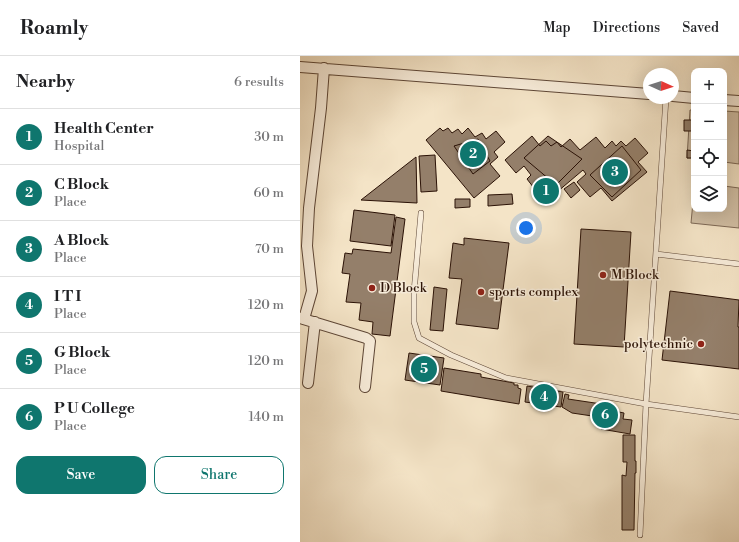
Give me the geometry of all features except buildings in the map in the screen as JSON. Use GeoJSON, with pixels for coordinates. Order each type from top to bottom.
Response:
{"type":"FeatureCollection","features":[{"type":"Feature","properties":{"kind":"street"},"geometry":{"type":"LineString","coordinates":[[300,67],[643,94]]}},
{"type":"Feature","properties":{"kind":"street"},"geometry":{"type":"LineString","coordinates":[[324,68],[321,108],[309,208],[307,246],[312,291],[302,319],[366,338],[370,341],[365,387]]}},
{"type":"Feature","properties":{"kind":"street"},"geometry":{"type":"LineString","coordinates":[[679,97],[691,98]]}},
{"type":"Feature","properties":{"kind":"street"},"geometry":{"type":"LineString","coordinates":[[727,100],[739,101]]}},
{"type":"Feature","properties":{"kind":"street"},"geometry":{"type":"LineString","coordinates":[[308,383],[315,322]]}},
{"type":"Feature","properties":{"kind":"lane"},"geometry":{"type":"LineString","coordinates":[[640,536],[646,404],[666,104]]}},
{"type":"Feature","properties":{"kind":"lane"},"geometry":{"type":"LineString","coordinates":[[421,213],[414,292],[414,322],[419,338],[451,355],[506,378],[646,404],[739,417]]}},
{"type":"Feature","properties":{"kind":"lane"},"geometry":{"type":"LineString","coordinates":[[656,254],[739,264]]}},
{"type":"Feature","properties":{"kind":"shaded area"},"geometry":{"type":"Polygon","coordinates":[[[690,110],[691,110],[691,158],[687,158],[690,110]]]}},
{"type":"Feature","properties":{"kind":"shaded area"},"geometry":{"type":"Polygon","coordinates":[[[727,111],[739,112],[739,164],[727,162],[727,111]]]}},
{"type":"Feature","properties":{"kind":"shaded area"},"geometry":{"type":"Polygon","coordinates":[[[727,186],[739,188],[739,228],[691,223],[692,212],[727,212],[727,186]]]}},
{"type":"Feature","properties":{"kind":"place","name":"C Block"},"geometry":{"type":"Point","coordinates":[473,154]}},
{"type":"Feature","properties":{"kind":"place","name":"A Block"},"geometry":{"type":"Point","coordinates":[615,172]}},
{"type":"Feature","properties":{"kind":"place","name":"Health Center"},"geometry":{"type":"Point","coordinates":[546,191]}},
{"type":"Feature","properties":{"kind":"place","name":"M Block"},"geometry":{"type":"Point","coordinates":[603,275]}},
{"type":"Feature","properties":{"kind":"place","name":"D Block"},"geometry":{"type":"Point","coordinates":[372,288]}},
{"type":"Feature","properties":{"kind":"place","name":"sports complex"},"geometry":{"type":"Point","coordinates":[481,292]}},
{"type":"Feature","properties":{"kind":"place","name":"polytechnic"},"geometry":{"type":"Point","coordinates":[701,344]}},
{"type":"Feature","properties":{"kind":"place","name":"G Block"},"geometry":{"type":"Point","coordinates":[424,369]}},
{"type":"Feature","properties":{"kind":"place","name":"I T I"},"geometry":{"type":"Point","coordinates":[544,397]}},
{"type":"Feature","properties":{"kind":"place","name":"P U College"},"geometry":{"type":"Point","coordinates":[605,415]}}]}
